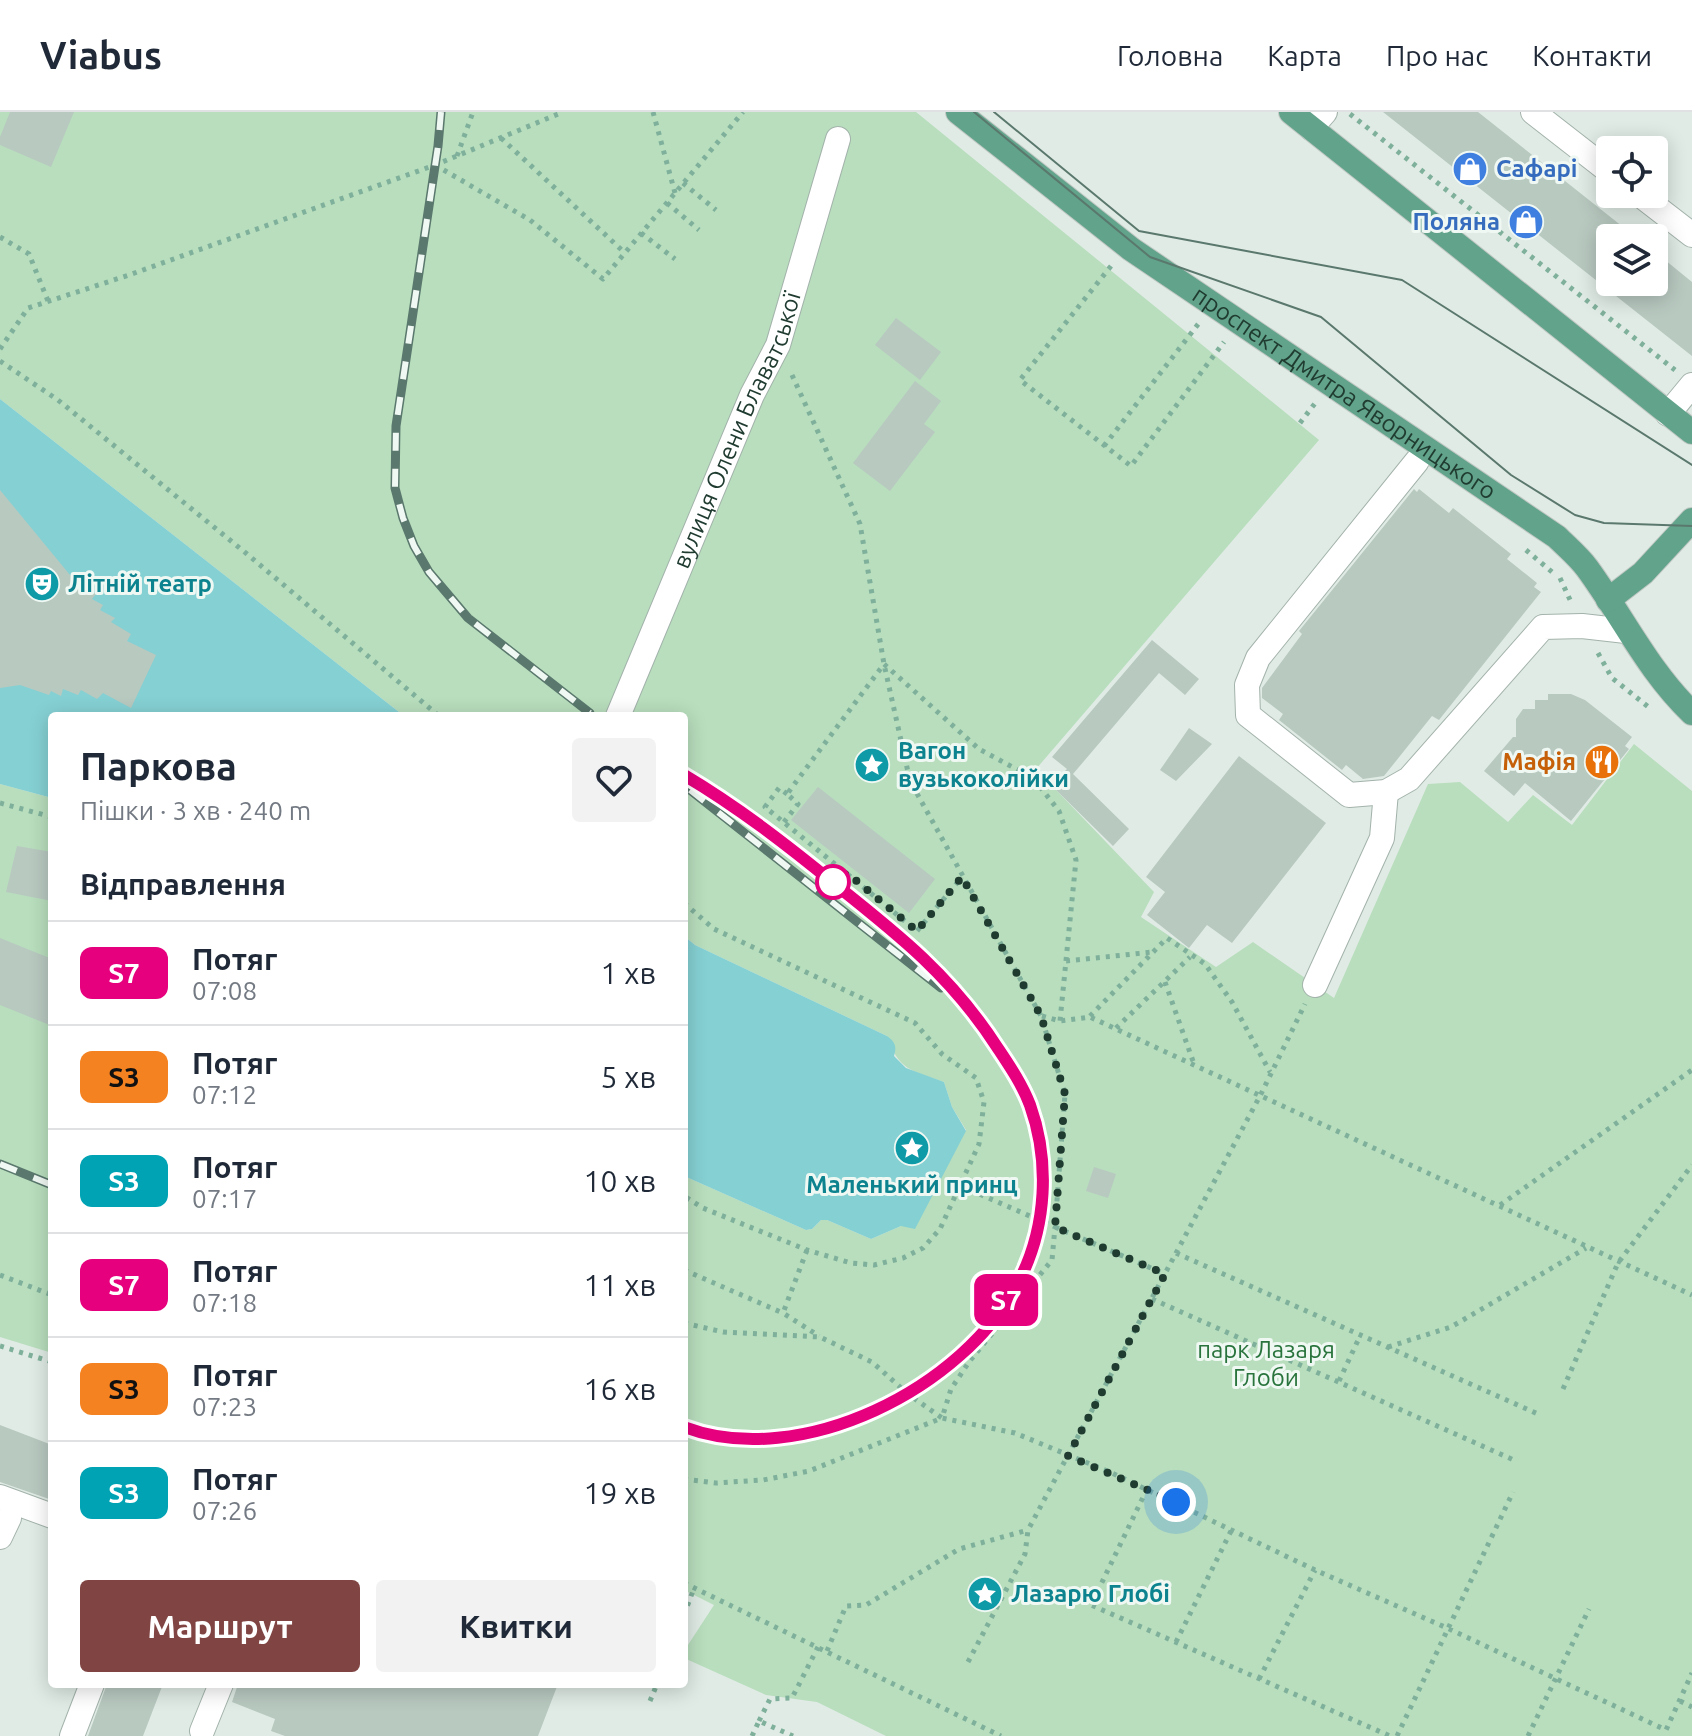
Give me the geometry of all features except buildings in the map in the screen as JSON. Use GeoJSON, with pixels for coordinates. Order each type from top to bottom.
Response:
{"type":"FeatureCollection","features":[{"type":"Feature","properties":{"kind":"main road","name":"проспект Дмитра Яворницького"},"geometry":{"type":"LineString","coordinates":[[958,112],[1131,249],[1557,537],[1586,566],[1626,631],[1675,697],[1692,713]]}},
{"type":"Feature","properties":{"kind":"main road"},"geometry":{"type":"LineString","coordinates":[[1291,112],[1318,120],[1692,432]]}},
{"type":"Feature","properties":{"kind":"main road"},"geometry":{"type":"LineString","coordinates":[[1608,600],[1643,573],[1692,520]]}},
{"type":"Feature","properties":{"kind":"street"},"geometry":{"type":"LineString","coordinates":[[1533,112],[1596,161]]}},
{"type":"Feature","properties":{"kind":"street","name":"вулиця Олени Блаватської"},"geometry":{"type":"LineString","coordinates":[[620,712],[752,395],[778,345],[838,139]]}},
{"type":"Feature","properties":{"kind":"street"},"geometry":{"type":"LineString","coordinates":[[1657,208],[1692,235]]}},
{"type":"Feature","properties":{"kind":"street"},"geometry":{"type":"LineString","coordinates":[[1668,414],[1686,379]]}},
{"type":"Feature","properties":{"kind":"street"},"geometry":{"type":"LineString","coordinates":[[1417,461],[1258,658],[1247,685],[1248,715],[1349,795],[1386,792],[1409,779],[1543,627],[1582,626],[1626,631]]}},
{"type":"Feature","properties":{"kind":"street"},"geometry":{"type":"LineString","coordinates":[[1315,985],[1382,838],[1386,792]]}},
{"type":"Feature","properties":{"kind":"street"},"geometry":{"type":"LineString","coordinates":[[3,1517],[48,1516]]}},
{"type":"Feature","properties":{"kind":"street"},"geometry":{"type":"LineString","coordinates":[[72,1736],[90,1688]]}},
{"type":"Feature","properties":{"kind":"street"},"geometry":{"type":"LineString","coordinates":[[202,1731],[219,1688]]}},
{"type":"Feature","properties":{"kind":"path"},"geometry":{"type":"LineString","coordinates":[[456,157],[473,112]]}},
{"type":"Feature","properties":{"kind":"path"},"geometry":{"type":"LineString","coordinates":[[0,349],[28,308],[435,165],[563,112]]}},
{"type":"Feature","properties":{"kind":"path"},"geometry":{"type":"LineString","coordinates":[[653,112],[675,193]]}},
{"type":"Feature","properties":{"kind":"path"},"geometry":{"type":"LineString","coordinates":[[435,165],[530,220],[603,279],[743,112]]}},
{"type":"Feature","properties":{"kind":"path"},"geometry":{"type":"LineString","coordinates":[[1348,112],[1686,379]]}},
{"type":"Feature","properties":{"kind":"path"},"geometry":{"type":"LineString","coordinates":[[501,138],[625,253]]}},
{"type":"Feature","properties":{"kind":"path"},"geometry":{"type":"LineString","coordinates":[[683,183],[716,210]]}},
{"type":"Feature","properties":{"kind":"path"},"geometry":{"type":"LineString","coordinates":[[667,203],[699,230]]}},
{"type":"Feature","properties":{"kind":"path"},"geometry":{"type":"LineString","coordinates":[[641,233],[675,259]]}},
{"type":"Feature","properties":{"kind":"path"},"geometry":{"type":"LineString","coordinates":[[0,237],[29,254],[48,301]]}},
{"type":"Feature","properties":{"kind":"path"},"geometry":{"type":"LineString","coordinates":[[1117,258],[1020,380],[1131,466],[1228,337]]}},
{"type":"Feature","properties":{"kind":"path"},"geometry":{"type":"LineString","coordinates":[[1104,446],[1200,322]]}},
{"type":"Feature","properties":{"kind":"path"},"geometry":{"type":"LineString","coordinates":[[778,345],[860,524],[884,664],[910,781],[1041,1016],[1065,1094],[1052,1260],[969,1362],[951,1389],[942,1418]]}},
{"type":"Feature","properties":{"kind":"path"},"geometry":{"type":"LineString","coordinates":[[0,361],[58,400],[434,712]]}},
{"type":"Feature","properties":{"kind":"path"},"geometry":{"type":"LineString","coordinates":[[1300,423],[1324,391]]}},
{"type":"Feature","properties":{"kind":"path"},"geometry":{"type":"LineString","coordinates":[[1582,626],[1612,678],[1658,715]]}},
{"type":"Feature","properties":{"kind":"path"},"geometry":{"type":"LineString","coordinates":[[787,794],[884,664]]}},
{"type":"Feature","properties":{"kind":"path"},"geometry":{"type":"LineString","coordinates":[[884,664],[979,749],[1033,778],[1059,811],[1076,860],[1060,1021]]}},
{"type":"Feature","properties":{"kind":"path"},"geometry":{"type":"LineString","coordinates":[[784,822],[798,804],[779,788],[765,807],[917,931],[962,877]]}},
{"type":"Feature","properties":{"kind":"path"},"geometry":{"type":"LineString","coordinates":[[0,803],[48,816]]}},
{"type":"Feature","properties":{"kind":"path"},"geometry":{"type":"LineString","coordinates":[[688,906],[714,929],[915,1023],[942,1054],[976,1078],[984,1102],[979,1144],[940,1229],[923,1248],[903,1258],[874,1265],[851,1263],[807,1250],[703,1208],[688,1199]]}},
{"type":"Feature","properties":{"kind":"path"},"geometry":{"type":"LineString","coordinates":[[1090,1017],[1167,938],[1190,957],[1205,964],[1232,1002],[1271,1073]]}},
{"type":"Feature","properties":{"kind":"path"},"geometry":{"type":"LineString","coordinates":[[1066,961],[1153,952]]}},
{"type":"Feature","properties":{"kind":"path"},"geometry":{"type":"LineString","coordinates":[[1116,1028],[1190,957]]}},
{"type":"Feature","properties":{"kind":"path"},"geometry":{"type":"LineString","coordinates":[[1165,982],[1194,1064]]}},
{"type":"Feature","properties":{"kind":"path"},"geometry":{"type":"LineString","coordinates":[[968,1662],[1025,1554],[1028,1530],[1261,1094],[1315,985]]}},
{"type":"Feature","properties":{"kind":"path"},"geometry":{"type":"LineString","coordinates":[[1041,1016],[1060,1021],[1090,1017],[1116,1028],[1692,1295]]}},
{"type":"Feature","properties":{"kind":"path"},"geometry":{"type":"LineString","coordinates":[[1500,1205],[1692,1070]]}},
{"type":"Feature","properties":{"kind":"path"},"geometry":{"type":"LineString","coordinates":[[1563,1389],[1618,1263],[1692,1165]]}},
{"type":"Feature","properties":{"kind":"path"},"geometry":{"type":"LineString","coordinates":[[961,1186],[1165,1274]]}},
{"type":"Feature","properties":{"kind":"path"},"geometry":{"type":"LineString","coordinates":[[1387,1347],[1451,1327],[1587,1248]]}},
{"type":"Feature","properties":{"kind":"path"},"geometry":{"type":"LineString","coordinates":[[783,1313],[807,1250]]}},
{"type":"Feature","properties":{"kind":"path"},"geometry":{"type":"LineString","coordinates":[[1176,1253],[1538,1414]]}},
{"type":"Feature","properties":{"kind":"path"},"geometry":{"type":"LineString","coordinates":[[688,1272],[783,1313],[820,1337],[872,1362],[908,1394],[942,1418],[1015,1433],[1147,1489],[1668,1733],[1692,1673]]}},
{"type":"Feature","properties":{"kind":"path"},"geometry":{"type":"LineString","coordinates":[[0,1275],[48,1293]]}},
{"type":"Feature","properties":{"kind":"path"},"geometry":{"type":"LineString","coordinates":[[1152,1299],[1516,1461]]}},
{"type":"Feature","properties":{"kind":"path"},"geometry":{"type":"LineString","coordinates":[[688,1324],[723,1332],[820,1337]]}},
{"type":"Feature","properties":{"kind":"path"},"geometry":{"type":"LineString","coordinates":[[1339,1381],[1360,1336]]}},
{"type":"Feature","properties":{"kind":"path"},"geometry":{"type":"LineString","coordinates":[[0,1346],[48,1361]]}},
{"type":"Feature","properties":{"kind":"path"},"geometry":{"type":"LineString","coordinates":[[688,1480],[716,1483],[763,1480],[809,1471],[942,1418]]}},
{"type":"Feature","properties":{"kind":"path"},"geometry":{"type":"LineString","coordinates":[[1147,1489],[1091,1605],[1390,1736]]}},
{"type":"Feature","properties":{"kind":"path"},"geometry":{"type":"LineString","coordinates":[[1397,1736],[1513,1492]]}},
{"type":"Feature","properties":{"kind":"path"},"geometry":{"type":"LineString","coordinates":[[1176,1642],[1232,1529]]}},
{"type":"Feature","properties":{"kind":"path"},"geometry":{"type":"LineString","coordinates":[[827,1651],[846,1606],[866,1605],[959,1549],[1028,1530]]}},
{"type":"Feature","properties":{"kind":"path"},"geometry":{"type":"LineString","coordinates":[[1259,1679],[1315,1570]]}},
{"type":"Feature","properties":{"kind":"path"},"geometry":{"type":"LineString","coordinates":[[688,1585],[1001,1736]]}},
{"type":"Feature","properties":{"kind":"path"},"geometry":{"type":"LineString","coordinates":[[688,1604],[694,1588]]}},
{"type":"Feature","properties":{"kind":"path"},"geometry":{"type":"LineString","coordinates":[[1528,1736],[1589,1609]]}},
{"type":"Feature","properties":{"kind":"path"},"geometry":{"type":"LineString","coordinates":[[752,1736],[770,1699],[792,1698],[818,1647]]}},
{"type":"Feature","properties":{"kind":"path"},"geometry":{"type":"LineString","coordinates":[[650,1701],[655,1688]]}},
{"type":"Feature","properties":{"kind":"path"},"geometry":{"type":"LineString","coordinates":[[1680,1701],[1692,1707]]}},
{"type":"Feature","properties":{"kind":"path"},"geometry":{"type":"LineString","coordinates":[[759,1721],[793,1736]]}},
{"type":"Feature","properties":{"kind":"green space","name":"парк Лазаря Глоби"},"geometry":{"type":"Polygon","coordinates":[[[0,112],[916,112],[1319,440],[1036,769],[1154,892],[1141,917],[1216,967],[1253,942],[1334,998],[1428,784],[1460,782],[1508,822],[1533,795],[1572,825],[1634,744],[1692,791],[1692,1736],[886,1736],[817,1702],[766,1695],[688,1660],[688,1645],[714,1605],[688,1592],[688,1178],[806,1230],[812,1229],[821,1220],[827,1220],[871,1239],[901,1226],[966,1130],[952,1107],[944,1082],[908,1068],[896,1056],[887,1036],[688,939],[688,712],[399,712],[0,399],[0,112]]]}},
{"type":"Feature","properties":{"kind":"green space"},"geometry":{"type":"Polygon","coordinates":[[[0,784],[48,797],[48,1352],[0,1337],[0,784]]]}},
{"type":"Feature","properties":{"kind":"water"},"geometry":{"type":"Polygon","coordinates":[[[0,399],[399,712],[48,712],[48,797],[0,784],[0,399]]]}},
{"type":"Feature","properties":{"kind":"water"},"geometry":{"type":"Polygon","coordinates":[[[688,939],[887,1036],[895,1044],[894,1056],[906,1068],[944,1082],[952,1107],[966,1131],[915,1229],[901,1226],[871,1239],[821,1220],[812,1229],[806,1230],[688,1178],[688,939]]]}},
{"type":"Feature","properties":{"kind":"tram line"},"geometry":{"type":"LineString","coordinates":[[974,112],[1150,257],[1321,317],[1511,475],[1575,515],[1604,523],[1692,526]]}},
{"type":"Feature","properties":{"kind":"tram line"},"geometry":{"type":"LineString","coordinates":[[994,112],[1139,231],[1402,280],[1692,465]]}},
{"type":"Feature","properties":{"kind":"railway"},"geometry":{"type":"LineString","coordinates":[[441,112],[396,426],[395,488],[414,546],[429,572],[468,618],[589,712]]}},
{"type":"Feature","properties":{"kind":"railway"},"geometry":{"type":"LineString","coordinates":[[688,778],[759,825],[855,900],[921,957],[961,998],[997,1047],[1027,1097],[1041,1149],[1043,1171],[1040,1217],[1019,1281],[994,1320],[960,1355],[920,1386],[875,1410],[827,1428],[778,1437],[729,1437],[688,1428]]}},
{"type":"Feature","properties":{"kind":"railway"},"geometry":{"type":"LineString","coordinates":[[690,790],[941,988]]}},
{"type":"Feature","properties":{"kind":"railway"},"geometry":{"type":"LineString","coordinates":[[0,1164],[48,1183]]}},
{"type":"Feature","properties":{"kind":"train","name":"S7"},"geometry":{"type":"LineString","coordinates":[[688,778],[766,829],[910,943],[949,982],[991,1037],[1020,1083],[1035,1119],[1043,1174],[1037,1231],[1019,1282],[987,1328],[935,1375],[908,1394],[863,1417],[814,1432],[763,1438],[688,1428]]}},
{"type":"Feature","properties":{"kind":"place","name":"Сафарі"},"geometry":{"type":"Point","coordinates":[1470,169]}},
{"type":"Feature","properties":{"kind":"place","name":"Поляна"},"geometry":{"type":"Point","coordinates":[1526,222]}},
{"type":"Feature","properties":{"kind":"place","name":"Літній театр"},"geometry":{"type":"Point","coordinates":[42,584]}},
{"type":"Feature","properties":{"kind":"place","name":"Мафія"},"geometry":{"type":"Point","coordinates":[1602,762]}},
{"type":"Feature","properties":{"kind":"place","name":"Вагон вузькоколійки"},"geometry":{"type":"Point","coordinates":[872,765]}},
{"type":"Feature","properties":{"kind":"place","name":"Маленький принц"},"geometry":{"type":"Point","coordinates":[912,1148]}},
{"type":"Feature","properties":{"kind":"place","name":"Лазарю Глобі"},"geometry":{"type":"Point","coordinates":[985,1594]}},
{"type":"Feature","properties":{"kind":"route"},"geometry":{"type":"LineString","coordinates":[[833,882],[847,873],[917,931],[962,877],[1041,1016],[1065,1094],[1055,1227],[1165,1274],[1068,1456],[1176,1502]]}}]}
